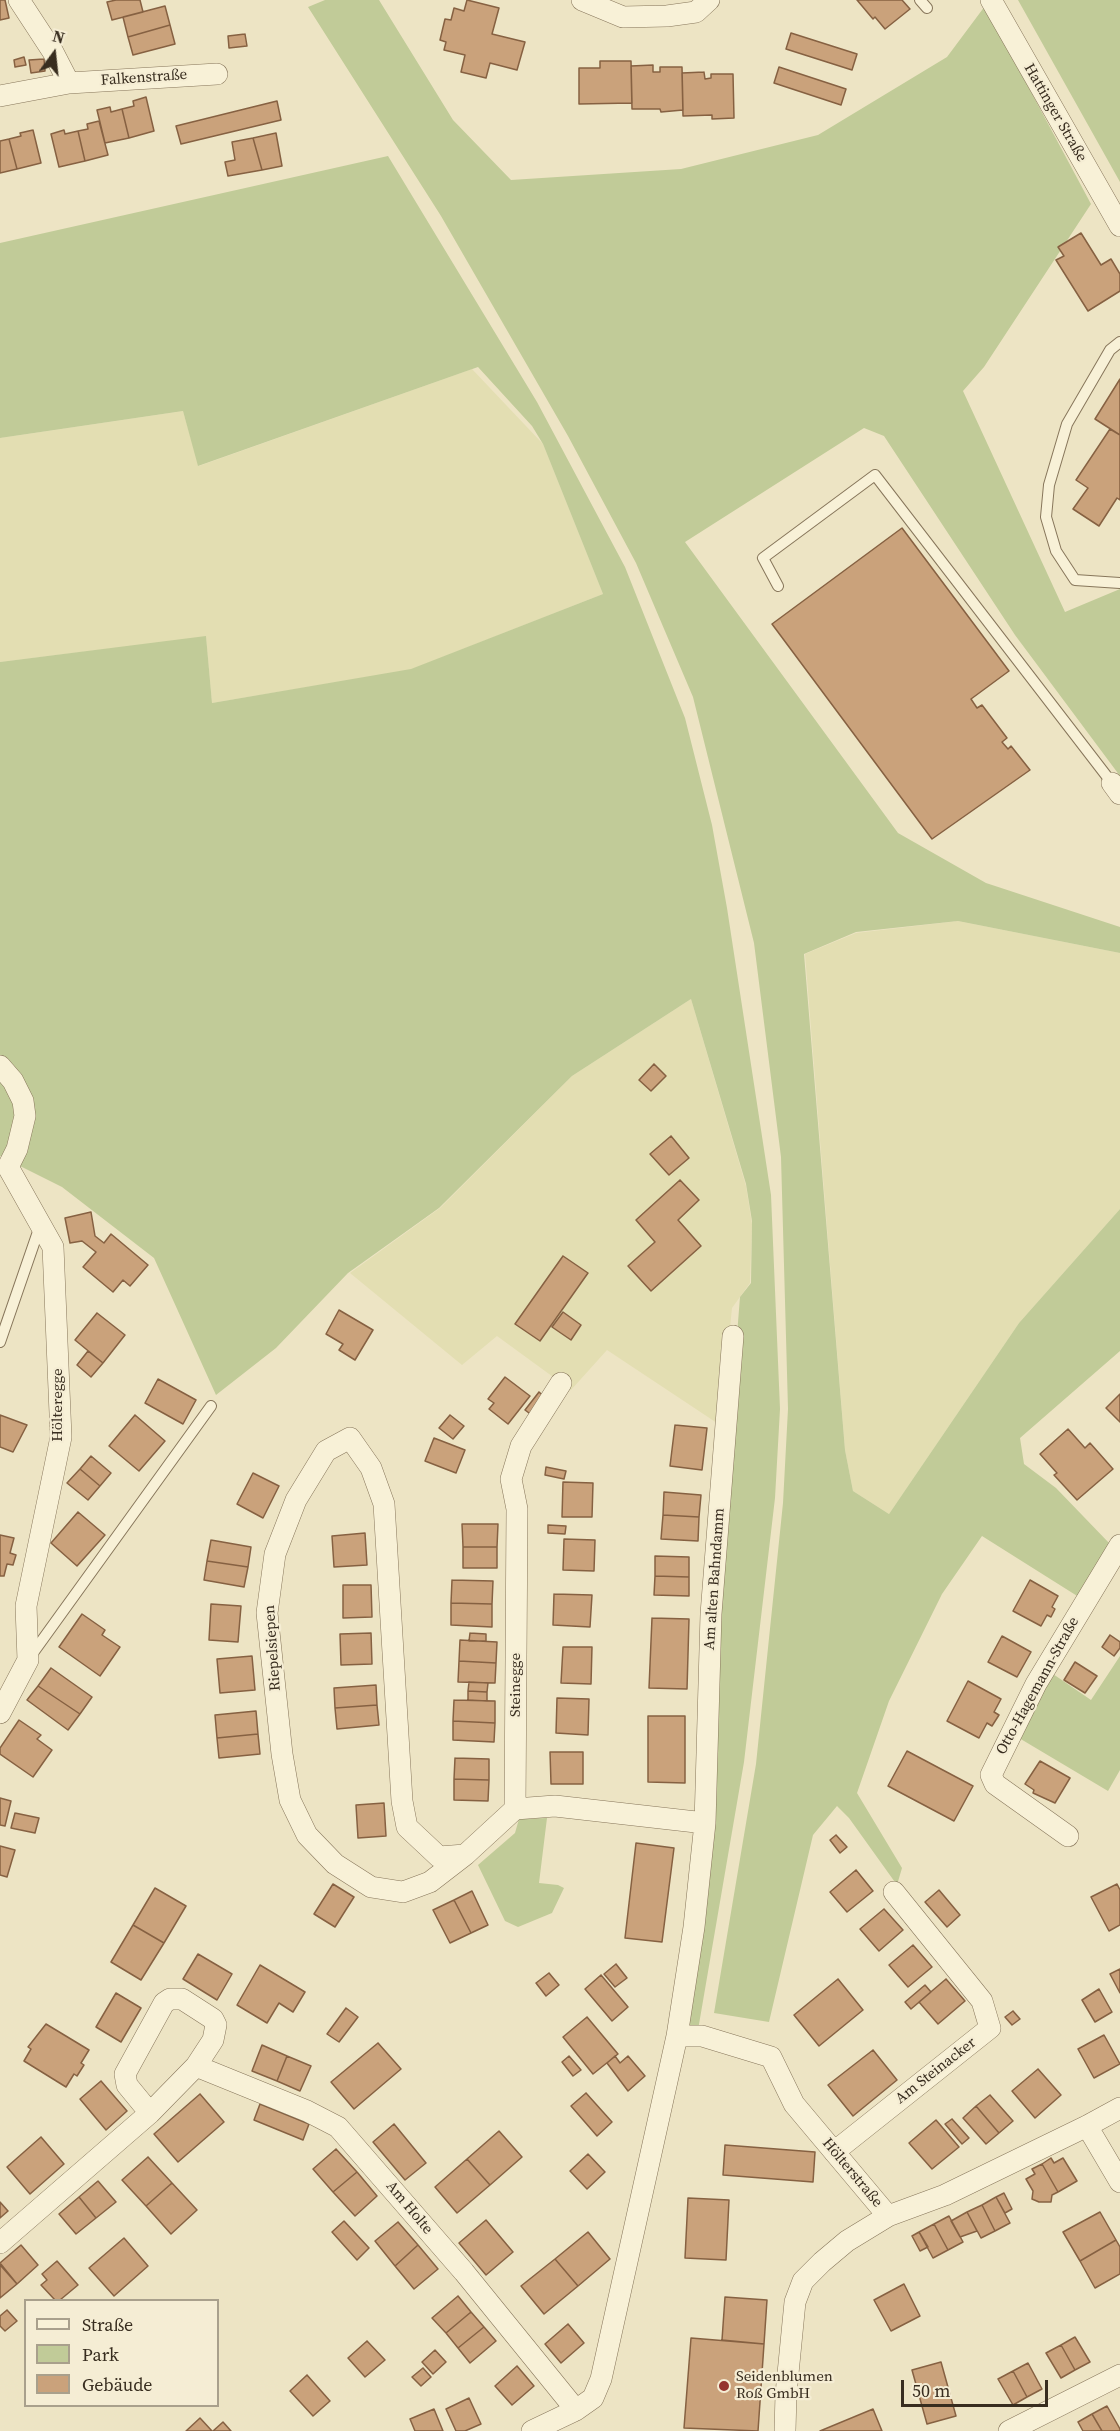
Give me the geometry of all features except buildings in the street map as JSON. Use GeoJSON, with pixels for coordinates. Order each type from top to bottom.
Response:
{"type":"FeatureCollection","features":[{"type":"Feature","properties":{"kind":"street"},"geometry":{"type":"LineString","coordinates":[[19,0],[53,52],[69,83]]}},
{"type":"Feature","properties":{"kind":"street"},"geometry":{"type":"LineString","coordinates":[[582,0],[623,17],[667,16],[696,12],[709,0]]}},
{"type":"Feature","properties":{"kind":"street","name":"Hattinger Straße"},"geometry":{"type":"LineString","coordinates":[[991,0],[1120,226]]}},
{"type":"Feature","properties":{"kind":"street","name":"Falkenstraße"},"geometry":{"type":"LineString","coordinates":[[0,96],[69,83],[217,74]]}},
{"type":"Feature","properties":{"kind":"street","name":"Hölteregge"},"geometry":{"type":"LineString","coordinates":[[0,1066],[13,1081],[23,1101],[25,1116],[17,1149],[4,1166],[41,1223],[53,1247],[61,1437],[26,1606],[28,1659],[0,1713]]}},
{"type":"Feature","properties":{"kind":"street","name":"Am alten Bahndamm"},"geometry":{"type":"LineString","coordinates":[[705,1823],[711,1614],[733,1336]]}},
{"type":"Feature","properties":{"kind":"street","name":"Steinegge"},"geometry":{"type":"LineString","coordinates":[[515,1809],[517,1509],[511,1479],[521,1446],[561,1383]]}},
{"type":"Feature","properties":{"kind":"street","name":"Riepelsiepen"},"geometry":{"type":"LineString","coordinates":[[465,1855],[439,1857],[407,1827],[402,1801],[384,1504],[372,1468],[350,1438],[326,1451],[296,1500],[275,1554],[267,1613],[282,1754],[290,1800],[307,1835],[335,1864],[371,1887],[403,1892],[430,1882],[465,1855],[515,1809]]}},
{"type":"Feature","properties":{"kind":"street","name":"Otto-Hagemann-Straße"},"geometry":{"type":"LineString","coordinates":[[1068,1836],[995,1784],[992,1775],[1036,1684],[1120,1545]]}},
{"type":"Feature","properties":{"kind":"street"},"geometry":{"type":"LineString","coordinates":[[515,1809],[555,1806],[705,1823],[694,1927],[677,2036],[602,2379],[592,2397],[576,2410],[532,2431]]}},
{"type":"Feature","properties":{"kind":"street","name":"Am Steinacker"},"geometry":{"type":"LineString","coordinates":[[834,2152],[990,2028],[982,2001],[894,1892]]}},
{"type":"Feature","properties":{"kind":"street"},"geometry":{"type":"LineString","coordinates":[[0,2243],[150,2113],[196,2066],[213,2040],[216,2025],[213,2019],[182,1999],[170,1999],[164,2003],[125,2074],[127,2085],[150,2113]]}},
{"type":"Feature","properties":{"kind":"street","name":"Hölterstraße"},"geometry":{"type":"LineString","coordinates":[[677,2036],[702,2036],[771,2057],[794,2104],[888,2216],[945,2195],[1088,2126],[1120,2108]]}},
{"type":"Feature","properties":{"kind":"street","name":"Am Holte"},"geometry":{"type":"LineString","coordinates":[[196,2066],[307,2111],[338,2127],[464,2272],[576,2410]]}},
{"type":"Feature","properties":{"kind":"street"},"geometry":{"type":"LineString","coordinates":[[1088,2126],[1120,2182]]}},
{"type":"Feature","properties":{"kind":"street"},"geometry":{"type":"LineString","coordinates":[[785,2431],[786,2394],[795,2302],[803,2281],[847,2241],[888,2216]]}},
{"type":"Feature","properties":{"kind":"street"},"geometry":{"type":"LineString","coordinates":[[1009,2431],[1120,2375]]}},
{"type":"Feature","properties":{"kind":"lane"},"geometry":{"type":"LineString","coordinates":[[1120,342],[1067,424],[1049,485],[1046,517],[1056,551],[1075,580],[1120,583]]}},
{"type":"Feature","properties":{"kind":"lane"},"geometry":{"type":"LineString","coordinates":[[778,586],[763,558],[875,475],[1116,789]]}},
{"type":"Feature","properties":{"kind":"lane"},"geometry":{"type":"LineString","coordinates":[[0,1342],[41,1223]]}},
{"type":"Feature","properties":{"kind":"lane","name":"Hölteregge"},"geometry":{"type":"LineString","coordinates":[[28,1659],[211,1406]]}},
{"type":"Feature","properties":{"kind":"shaded area"},"geometry":{"type":"Polygon","coordinates":[[[472,369],[543,444],[603,594],[410,670],[212,703],[206,637],[0,662],[0,438],[183,411],[199,466],[472,369]]]}},
{"type":"Feature","properties":{"kind":"shaded area"},"geometry":{"type":"Polygon","coordinates":[[[958,921],[1120,953],[1120,1209],[1019,1323],[889,1514],[853,1491],[845,1450],[805,954],[856,933],[958,921]]]}},
{"type":"Feature","properties":{"kind":"shaded area"},"geometry":{"type":"Polygon","coordinates":[[[691,999],[746,1186],[752,1224],[750,1283],[732,1308],[720,1425],[607,1350],[571,1390],[497,1336],[462,1365],[350,1273],[440,1208],[572,1076],[691,999]]]}},
{"type":"Feature","properties":{"kind":"green space"},"geometry":{"type":"Polygon","coordinates":[[[325,0],[379,0],[453,120],[511,180],[681,169],[818,135],[947,57],[985,6],[1091,204],[984,367],[963,391],[1065,612],[1120,589],[1120,776],[1015,635],[884,436],[864,428],[685,542],[898,833],[986,883],[1120,927],[1120,953],[958,921],[856,932],[804,954],[845,1450],[853,1491],[889,1514],[1019,1323],[1120,1209],[1120,1351],[1020,1438],[1024,1464],[1056,1488],[1110,1544],[1082,1599],[982,1536],[942,1594],[889,1701],[857,1793],[902,1868],[897,1885],[849,1818],[837,1806],[813,1835],[769,2022],[714,2013],[756,1764],[783,1503],[788,1409],[781,1157],[754,943],[693,697],[636,563],[568,436],[441,216],[308,7],[325,0]]]}},
{"type":"Feature","properties":{"kind":"green space"},"geometry":{"type":"Polygon","coordinates":[[[1018,0],[1120,0],[1120,182],[1018,0]]]}},
{"type":"Feature","properties":{"kind":"green space"},"geometry":{"type":"Polygon","coordinates":[[[388,156],[537,402],[625,567],[685,718],[712,825],[727,908],[771,1195],[780,1409],[775,1498],[744,1762],[698,2030],[682,2029],[740,1297],[751,1283],[752,1221],[746,1184],[691,999],[572,1076],[439,1208],[348,1273],[276,1348],[216,1395],[154,1258],[62,1187],[0,1156],[0,662],[206,636],[212,703],[411,669],[603,594],[543,444],[532,426],[478,367],[198,466],[183,411],[0,438],[0,243],[388,156]]]}},
{"type":"Feature","properties":{"kind":"green space"},"geometry":{"type":"Polygon","coordinates":[[[1120,1656],[1120,1770],[1108,1791],[1019,1738],[1053,1674],[1091,1700],[1120,1656]]]}},
{"type":"Feature","properties":{"kind":"green space"},"geometry":{"type":"Polygon","coordinates":[[[547,1818],[539,1883],[564,1888],[552,1913],[518,1927],[505,1921],[478,1865],[515,1833],[519,1819],[547,1818]]]}},
{"type":"Feature","properties":{"kind":"place","name":"Seidenblumen Roß GmbH"},"geometry":{"type":"Point","coordinates":[724,2386]}}]}
